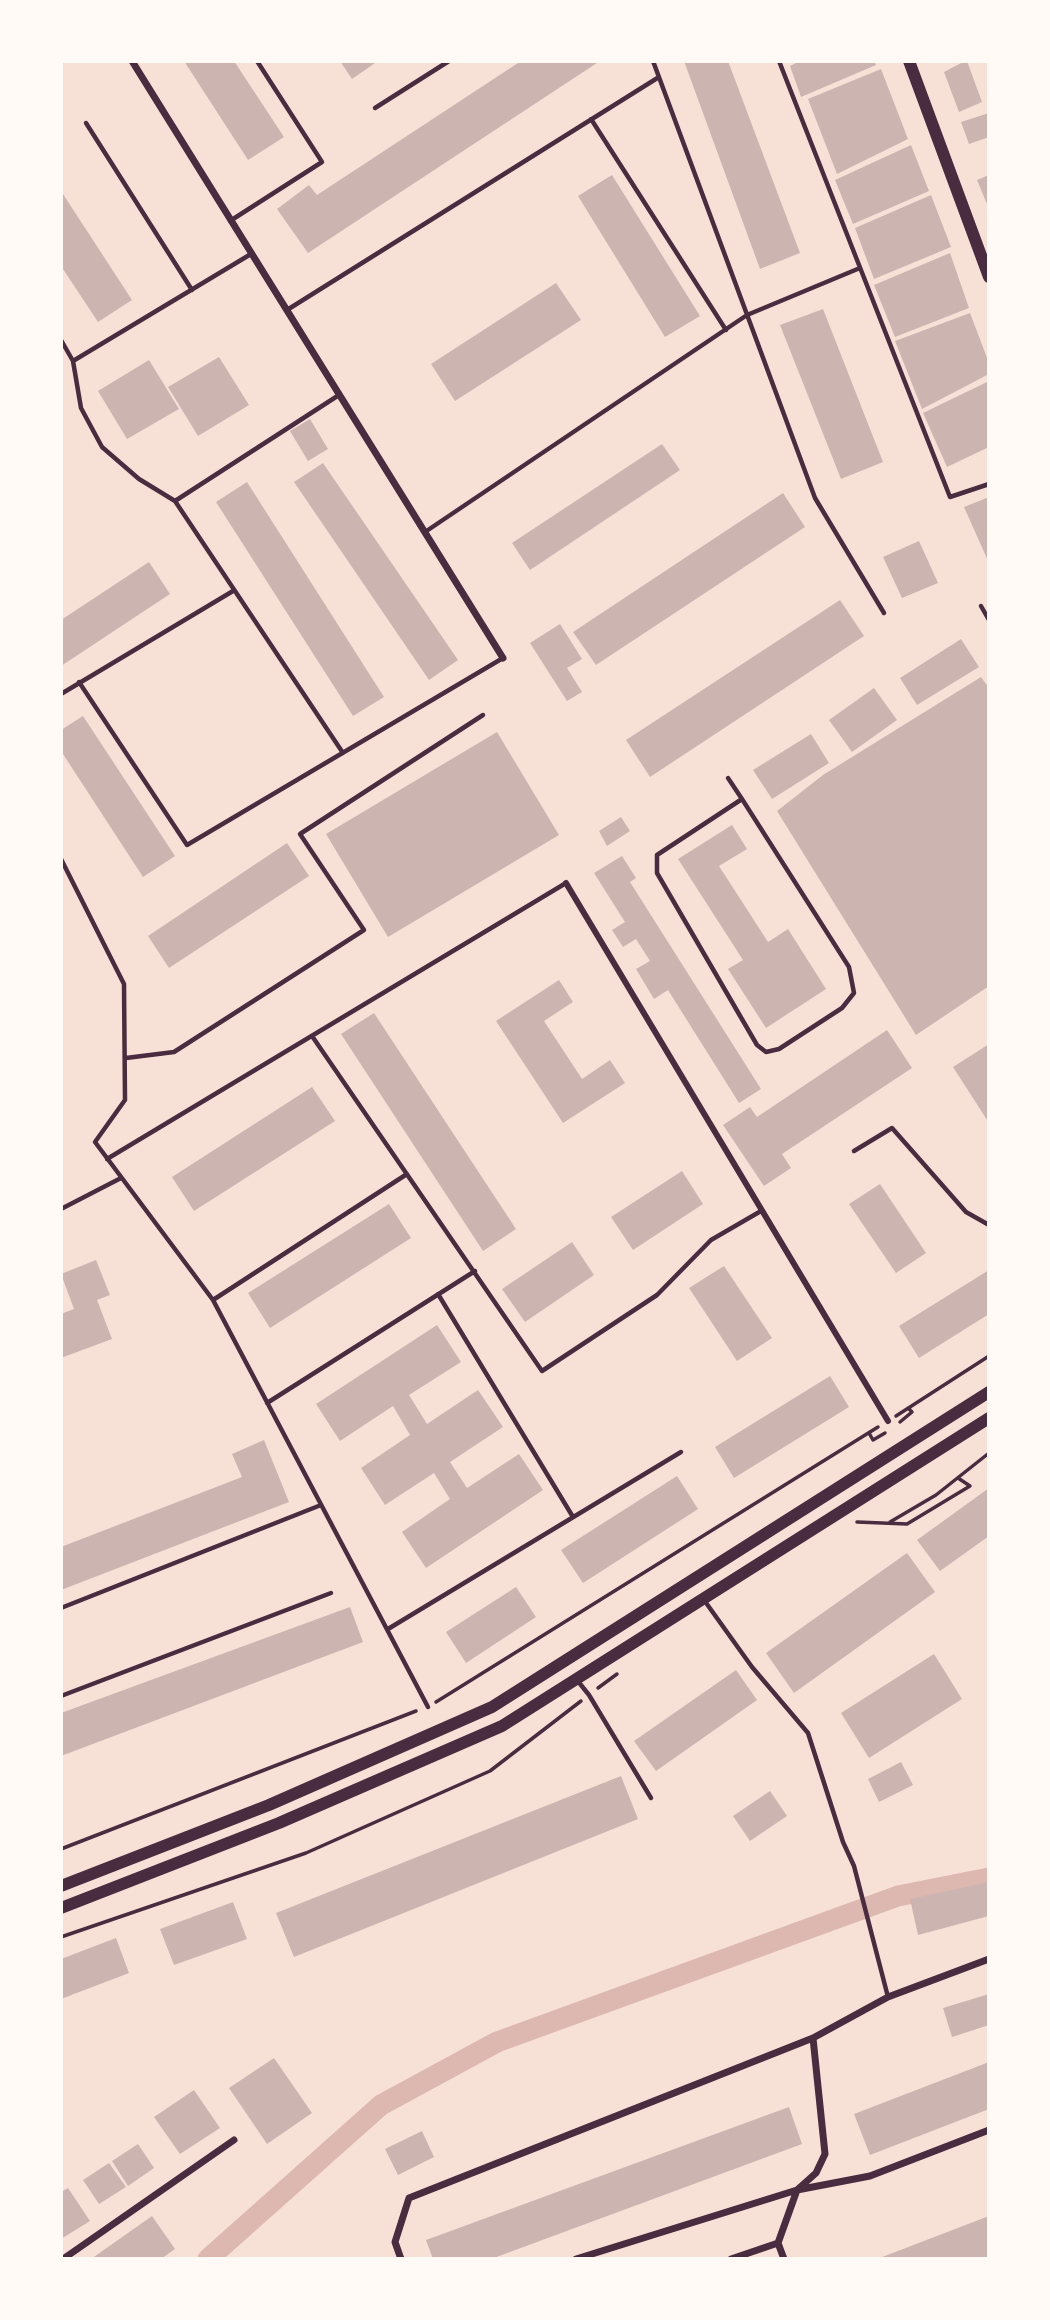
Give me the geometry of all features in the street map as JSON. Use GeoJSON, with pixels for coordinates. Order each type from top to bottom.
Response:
{"type":"FeatureCollection","features":[{"type":"Feature","properties":{"kind":"main road"},"geometry":{"type":"LineString","coordinates":[[909,61],[989,277]]}},
{"type":"Feature","properties":{"kind":"main road"},"geometry":{"type":"LineString","coordinates":[[61,1886],[269,1805],[492,1707],[989,1392]]}},
{"type":"Feature","properties":{"kind":"main road"},"geometry":{"type":"LineString","coordinates":[[61,1908],[279,1823],[502,1726],[989,1418]]}},
{"type":"Feature","properties":{"kind":"street"},"geometry":{"type":"LineString","coordinates":[[132,61],[503,658]]}},
{"type":"Feature","properties":{"kind":"street"},"geometry":{"type":"LineString","coordinates":[[566,883],[888,1421]]}},
{"type":"Feature","properties":{"kind":"street"},"geometry":{"type":"LineString","coordinates":[[401,2259],[395,2242],[409,2198],[813,2038],[888,1997],[989,1959]]}},
{"type":"Feature","properties":{"kind":"street"},"geometry":{"type":"LineString","coordinates":[[784,2259],[778,2243],[797,2190],[816,2173],[825,2154],[813,2038]]}},
{"type":"Feature","properties":{"kind":"street"},"geometry":{"type":"LineString","coordinates":[[576,2259],[797,2190],[870,2176],[989,2130]]}},
{"type":"Feature","properties":{"kind":"street"},"geometry":{"type":"LineString","coordinates":[[63,2259],[234,2140]]}},
{"type":"Feature","properties":{"kind":"street"},"geometry":{"type":"LineString","coordinates":[[732,2259],[778,2243]]}},
{"type":"Feature","properties":{"kind":"lane"},"geometry":{"type":"LineString","coordinates":[[230,222],[322,162],[257,61]]}},
{"type":"Feature","properties":{"kind":"lane"},"geometry":{"type":"LineString","coordinates":[[375,108],[449,61]]}},
{"type":"Feature","properties":{"kind":"lane"},"geometry":{"type":"LineString","coordinates":[[653,61],[815,498],[884,613]]}},
{"type":"Feature","properties":{"kind":"lane"},"geometry":{"type":"LineString","coordinates":[[779,61],[950,497],[989,484]]}},
{"type":"Feature","properties":{"kind":"lane"},"geometry":{"type":"LineString","coordinates":[[287,310],[659,76]]}},
{"type":"Feature","properties":{"kind":"lane"},"geometry":{"type":"LineString","coordinates":[[591,119],[726,330]]}},
{"type":"Feature","properties":{"kind":"lane"},"geometry":{"type":"LineString","coordinates":[[86,122],[192,290]]}},
{"type":"Feature","properties":{"kind":"lane"},"geometry":{"type":"LineString","coordinates":[[73,361],[251,254]]}},
{"type":"Feature","properties":{"kind":"lane"},"geometry":{"type":"LineString","coordinates":[[425,532],[747,316],[860,268]]}},
{"type":"Feature","properties":{"kind":"lane"},"geometry":{"type":"LineString","coordinates":[[61,340],[73,361],[81,408],[102,447],[139,480],[175,500],[343,753]]}},
{"type":"Feature","properties":{"kind":"lane"},"geometry":{"type":"LineString","coordinates":[[175,500],[340,394]]}},
{"type":"Feature","properties":{"kind":"lane"},"geometry":{"type":"LineString","coordinates":[[61,694],[233,591]]}},
{"type":"Feature","properties":{"kind":"lane"},"geometry":{"type":"LineString","coordinates":[[981,606],[989,620]]}},
{"type":"Feature","properties":{"kind":"lane"},"geometry":{"type":"LineString","coordinates":[[79,682],[187,845],[503,658]]}},
{"type":"Feature","properties":{"kind":"lane"},"geometry":{"type":"LineString","coordinates":[[126,1058],[174,1052],[364,930],[300,834],[483,715]]}},
{"type":"Feature","properties":{"kind":"lane"},"geometry":{"type":"LineString","coordinates":[[728,778],[742,799],[849,967],[853,993],[842,1008],[779,1049],[766,1052],[757,1045],[657,873],[657,855],[742,799]]}},
{"type":"Feature","properties":{"kind":"lane"},"geometry":{"type":"LineString","coordinates":[[61,859],[124,984],[125,1100],[95,1142],[213,1300],[428,1707]]}},
{"type":"Feature","properties":{"kind":"lane"},"geometry":{"type":"LineString","coordinates":[[107,1158],[566,883]]}},
{"type":"Feature","properties":{"kind":"lane"},"geometry":{"type":"LineString","coordinates":[[312,1036],[542,1371],[657,1295],[711,1240],[761,1212]]}},
{"type":"Feature","properties":{"kind":"lane"},"geometry":{"type":"LineString","coordinates":[[854,1151],[892,1128],[966,1212],[989,1225]]}},
{"type":"Feature","properties":{"kind":"lane"},"geometry":{"type":"LineString","coordinates":[[213,1300],[407,1174]]}},
{"type":"Feature","properties":{"kind":"lane"},"geometry":{"type":"LineString","coordinates":[[61,1209],[121,1178]]}},
{"type":"Feature","properties":{"kind":"lane"},"geometry":{"type":"LineString","coordinates":[[267,1403],[475,1271]]}},
{"type":"Feature","properties":{"kind":"lane"},"geometry":{"type":"LineString","coordinates":[[438,1294],[573,1517]]}},
{"type":"Feature","properties":{"kind":"lane"},"geometry":{"type":"LineString","coordinates":[[388,1629],[681,1452]]}},
{"type":"Feature","properties":{"kind":"lane"},"geometry":{"type":"LineString","coordinates":[[61,1608],[321,1505]]}},
{"type":"Feature","properties":{"kind":"lane"},"geometry":{"type":"LineString","coordinates":[[61,1696],[331,1593]]}},
{"type":"Feature","properties":{"kind":"lane"},"geometry":{"type":"LineString","coordinates":[[704,1599],[752,1667],[808,1733],[843,1842],[854,1866],[888,1997]]}},
{"type":"Feature","properties":{"kind":"lane"},"geometry":{"type":"LineString","coordinates":[[576,1679],[589,1695],[651,1798]]}},
{"type":"Feature","properties":{"kind":"path"},"geometry":{"type":"LineString","coordinates":[[61,1849],[428,1707],[989,1356]]}},
{"type":"Feature","properties":{"kind":"path"},"geometry":{"type":"LineString","coordinates":[[908,1408],[912,1412]]}},
{"type":"Feature","properties":{"kind":"path"},"geometry":{"type":"LineString","coordinates":[[869,1433],[873,1440],[890,1430]]}},
{"type":"Feature","properties":{"kind":"path"},"geometry":{"type":"LineString","coordinates":[[889,1523],[936,1495],[989,1453]]}},
{"type":"Feature","properties":{"kind":"building"},"geometry":{"type":"Polygon","coordinates":[[[184,61],[234,61],[284,137],[248,160],[184,61]]]}},
{"type":"Feature","properties":{"kind":"building"},"geometry":{"type":"Polygon","coordinates":[[[340,61],[378,61],[352,79],[340,61]]]}},
{"type":"Feature","properties":{"kind":"building"},"geometry":{"type":"Polygon","coordinates":[[[521,61],[600,61],[308,253],[277,209],[309,185],[317,195],[521,61]]]}},
{"type":"Feature","properties":{"kind":"building"},"geometry":{"type":"Polygon","coordinates":[[[684,61],[728,61],[800,253],[760,269],[684,61]]]}},
{"type":"Feature","properties":{"kind":"building"},"geometry":{"type":"Polygon","coordinates":[[[800,61],[874,61],[876,65],[801,97],[790,66],[800,61]]]}},
{"type":"Feature","properties":{"kind":"building"},"geometry":{"type":"Polygon","coordinates":[[[965,61],[982,102],[959,112],[944,72],[965,61]]]}},
{"type":"Feature","properties":{"kind":"building"},"geometry":{"type":"Polygon","coordinates":[[[881,69],[908,139],[837,174],[808,99],[881,69]]]}},
{"type":"Feature","properties":{"kind":"building"},"geometry":{"type":"Polygon","coordinates":[[[989,113],[989,137],[969,144],[961,122],[989,113]]]}},
{"type":"Feature","properties":{"kind":"building"},"geometry":{"type":"Polygon","coordinates":[[[911,145],[929,191],[853,224],[835,180],[911,145]]]}},
{"type":"Feature","properties":{"kind":"building"},"geometry":{"type":"Polygon","coordinates":[[[612,175],[700,316],[665,337],[578,196],[612,175]]]}},
{"type":"Feature","properties":{"kind":"building"},"geometry":{"type":"Polygon","coordinates":[[[989,175],[989,209],[977,180],[989,175]]]}},
{"type":"Feature","properties":{"kind":"building"},"geometry":{"type":"Polygon","coordinates":[[[61,191],[132,300],[98,322],[61,266],[61,191]]]}},
{"type":"Feature","properties":{"kind":"building"},"geometry":{"type":"Polygon","coordinates":[[[931,195],[951,247],[874,279],[855,228],[931,195]]]}},
{"type":"Feature","properties":{"kind":"building"},"geometry":{"type":"Polygon","coordinates":[[[950,253],[969,308],[895,337],[874,285],[950,253]]]}},
{"type":"Feature","properties":{"kind":"building"},"geometry":{"type":"Polygon","coordinates":[[[556,283],[581,320],[455,401],[431,364],[556,283]]]}},
{"type":"Feature","properties":{"kind":"building"},"geometry":{"type":"Polygon","coordinates":[[[823,309],[883,462],[841,479],[780,325],[823,309]]]}},
{"type":"Feature","properties":{"kind":"building"},"geometry":{"type":"Polygon","coordinates":[[[970,313],[989,363],[989,374],[922,409],[895,341],[970,313]]]}},
{"type":"Feature","properties":{"kind":"building"},"geometry":{"type":"Polygon","coordinates":[[[219,357],[249,405],[198,436],[168,387],[219,357]]]}},
{"type":"Feature","properties":{"kind":"building"},"geometry":{"type":"Polygon","coordinates":[[[149,360],[179,409],[127,439],[98,391],[149,360]]]}},
{"type":"Feature","properties":{"kind":"building"},"geometry":{"type":"Polygon","coordinates":[[[987,382],[989,447],[947,467],[923,413],[987,382]]]}},
{"type":"Feature","properties":{"kind":"building"},"geometry":{"type":"Polygon","coordinates":[[[310,419],[328,449],[308,461],[290,431],[310,419]]]}},
{"type":"Feature","properties":{"kind":"building"},"geometry":{"type":"Polygon","coordinates":[[[662,444],[680,470],[530,570],[512,543],[662,444]]]}},
{"type":"Feature","properties":{"kind":"building"},"geometry":{"type":"Polygon","coordinates":[[[323,463],[458,660],[429,680],[294,482],[323,463]]]}},
{"type":"Feature","properties":{"kind":"building"},"geometry":{"type":"Polygon","coordinates":[[[247,482],[384,697],[353,716],[216,502],[247,482]]]}},
{"type":"Feature","properties":{"kind":"building"},"geometry":{"type":"Polygon","coordinates":[[[783,493],[805,527],[596,665],[573,632],[783,493]]]}},
{"type":"Feature","properties":{"kind":"building"},"geometry":{"type":"Polygon","coordinates":[[[989,497],[989,563],[964,507],[989,497]]]}},
{"type":"Feature","properties":{"kind":"building"},"geometry":{"type":"Polygon","coordinates":[[[919,541],[938,583],[902,598],[883,557],[919,541]]]}},
{"type":"Feature","properties":{"kind":"building"},"geometry":{"type":"Polygon","coordinates":[[[149,562],[170,594],[61,666],[61,620],[149,562]]]}},
{"type":"Feature","properties":{"kind":"building"},"geometry":{"type":"Polygon","coordinates":[[[840,600],[864,636],[650,777],[626,740],[840,600]]]}},
{"type":"Feature","properties":{"kind":"building"},"geometry":{"type":"Polygon","coordinates":[[[560,624],[582,659],[567,668],[582,692],[567,701],[530,643],[560,624]]]}},
{"type":"Feature","properties":{"kind":"building"},"geometry":{"type":"Polygon","coordinates":[[[961,639],[979,667],[917,705],[900,678],[961,639]]]}},
{"type":"Feature","properties":{"kind":"building"},"geometry":{"type":"Polygon","coordinates":[[[981,677],[989,688],[989,986],[916,1035],[777,811],[823,775],[981,677]]]}},
{"type":"Feature","properties":{"kind":"building"},"geometry":{"type":"Polygon","coordinates":[[[874,688],[897,720],[852,752],[829,720],[874,688]]]}},
{"type":"Feature","properties":{"kind":"building"},"geometry":{"type":"Polygon","coordinates":[[[83,716],[175,856],[143,877],[61,751],[61,730],[83,716]]]}},
{"type":"Feature","properties":{"kind":"building"},"geometry":{"type":"Polygon","coordinates":[[[497,732],[559,835],[388,937],[326,834],[497,732]]]}},
{"type":"Feature","properties":{"kind":"building"},"geometry":{"type":"Polygon","coordinates":[[[811,734],[829,763],[772,799],[753,770],[811,734]]]}},
{"type":"Feature","properties":{"kind":"building"},"geometry":{"type":"Polygon","coordinates":[[[621,817],[630,831],[607,846],[599,831],[621,817]]]}},
{"type":"Feature","properties":{"kind":"building"},"geometry":{"type":"Polygon","coordinates":[[[732,825],[747,849],[719,866],[768,942],[788,929],[826,989],[766,1028],[728,969],[743,960],[678,859],[732,825]]]}},
{"type":"Feature","properties":{"kind":"building"},"geometry":{"type":"Polygon","coordinates":[[[287,843],[309,876],[169,968],[148,936],[287,843]]]}},
{"type":"Feature","properties":{"kind":"building"},"geometry":{"type":"Polygon","coordinates":[[[622,856],[636,878],[630,882],[761,1089],[739,1103],[668,990],[654,999],[636,969],[650,961],[636,939],[623,947],[612,930],[625,922],[594,873],[622,856]]]}},
{"type":"Feature","properties":{"kind":"building"},"geometry":{"type":"Polygon","coordinates":[[[559,980],[573,1002],[544,1021],[582,1079],[610,1060],[625,1083],[563,1123],[496,1021],[559,980]]]}},
{"type":"Feature","properties":{"kind":"building"},"geometry":{"type":"Polygon","coordinates":[[[374,1013],[516,1229],[483,1251],[341,1034],[374,1013]]]}},
{"type":"Feature","properties":{"kind":"building"},"geometry":{"type":"Polygon","coordinates":[[[887,1030],[912,1068],[782,1154],[791,1168],[764,1186],[723,1125],[750,1107],[757,1117],[887,1030]]]}},
{"type":"Feature","properties":{"kind":"building"},"geometry":{"type":"Polygon","coordinates":[[[989,1044],[989,1123],[953,1067],[989,1044]]]}},
{"type":"Feature","properties":{"kind":"building"},"geometry":{"type":"Polygon","coordinates":[[[312,1087],[335,1121],[194,1211],[172,1177],[312,1087]]]}},
{"type":"Feature","properties":{"kind":"building"},"geometry":{"type":"Polygon","coordinates":[[[682,1171],[703,1204],[633,1250],[611,1217],[682,1171]]]}},
{"type":"Feature","properties":{"kind":"building"},"geometry":{"type":"Polygon","coordinates":[[[880,1184],[926,1253],[896,1273],[849,1204],[880,1184]]]}},
{"type":"Feature","properties":{"kind":"building"},"geometry":{"type":"Polygon","coordinates":[[[389,1204],[411,1238],[270,1328],[248,1293],[389,1204]]]}},
{"type":"Feature","properties":{"kind":"building"},"geometry":{"type":"Polygon","coordinates":[[[572,1242],[594,1275],[525,1322],[502,1289],[572,1242]]]}},
{"type":"Feature","properties":{"kind":"building"},"geometry":{"type":"Polygon","coordinates":[[[96,1260],[110,1295],[97,1300],[112,1339],[61,1358],[61,1314],[74,1309],[61,1274],[96,1260]]]}},
{"type":"Feature","properties":{"kind":"building"},"geometry":{"type":"Polygon","coordinates":[[[724,1266],[772,1338],[737,1361],[689,1288],[724,1266]]]}},
{"type":"Feature","properties":{"kind":"building"},"geometry":{"type":"Polygon","coordinates":[[[989,1270],[989,1314],[919,1358],[899,1326],[989,1270]]]}},
{"type":"Feature","properties":{"kind":"building"},"geometry":{"type":"Polygon","coordinates":[[[437,1325],[461,1362],[409,1395],[427,1424],[478,1390],[503,1427],[450,1462],[467,1488],[519,1454],[543,1490],[426,1568],[402,1532],[450,1499],[434,1473],[385,1505],[361,1468],[410,1435],[393,1406],[340,1441],[316,1404],[437,1325]]]}},
{"type":"Feature","properties":{"kind":"building"},"geometry":{"type":"Polygon","coordinates":[[[830,1376],[849,1407],[734,1478],[715,1447],[830,1376]]]}},
{"type":"Feature","properties":{"kind":"building"},"geometry":{"type":"Polygon","coordinates":[[[264,1440],[289,1502],[61,1590],[61,1547],[242,1477],[232,1454],[264,1440]]]}},
{"type":"Feature","properties":{"kind":"building"},"geometry":{"type":"Polygon","coordinates":[[[677,1476],[698,1509],[583,1583],[561,1550],[677,1476]]]}},
{"type":"Feature","properties":{"kind":"building"},"geometry":{"type":"Polygon","coordinates":[[[989,1488],[989,1536],[940,1571],[917,1540],[989,1488]]]}},
{"type":"Feature","properties":{"kind":"building"},"geometry":{"type":"Polygon","coordinates":[[[907,1553],[935,1592],[794,1693],[766,1653],[907,1553]]]}},
{"type":"Feature","properties":{"kind":"building"},"geometry":{"type":"Polygon","coordinates":[[[516,1587],[536,1617],[466,1663],[446,1632],[516,1587]]]}},
{"type":"Feature","properties":{"kind":"building"},"geometry":{"type":"Polygon","coordinates":[[[350,1607],[363,1642],[61,1756],[61,1713],[350,1607]]]}},
{"type":"Feature","properties":{"kind":"building"},"geometry":{"type":"Polygon","coordinates":[[[934,1654],[962,1699],[869,1758],[841,1713],[934,1654]]]}},
{"type":"Feature","properties":{"kind":"building"},"geometry":{"type":"Polygon","coordinates":[[[736,1670],[757,1700],[656,1771],[634,1741],[736,1670]]]}},
{"type":"Feature","properties":{"kind":"building"},"geometry":{"type":"Polygon","coordinates":[[[901,1762],[913,1785],[879,1802],[868,1779],[901,1762]]]}},
{"type":"Feature","properties":{"kind":"building"},"geometry":{"type":"Polygon","coordinates":[[[621,1776],[638,1819],[294,1957],[276,1913],[621,1776]]]}},
{"type":"Feature","properties":{"kind":"building"},"geometry":{"type":"Polygon","coordinates":[[[770,1791],[787,1816],[750,1841],[733,1816],[770,1791]]]}},
{"type":"Feature","properties":{"kind":"building"},"geometry":{"type":"Polygon","coordinates":[[[989,1882],[989,1916],[918,1935],[910,1899],[989,1882]]]}},
{"type":"Feature","properties":{"kind":"building"},"geometry":{"type":"Polygon","coordinates":[[[233,1902],[247,1939],[174,1965],[160,1929],[233,1902]]]}},
{"type":"Feature","properties":{"kind":"building"},"geometry":{"type":"Polygon","coordinates":[[[116,1938],[129,1973],[61,1999],[61,1959],[116,1938]]]}},
{"type":"Feature","properties":{"kind":"building"},"geometry":{"type":"Polygon","coordinates":[[[989,1994],[989,2025],[952,2037],[943,2008],[989,1994]]]}},
{"type":"Feature","properties":{"kind":"building"},"geometry":{"type":"Polygon","coordinates":[[[274,2058],[312,2113],[267,2144],[229,2088],[274,2058]]]}},
{"type":"Feature","properties":{"kind":"building"},"geometry":{"type":"Polygon","coordinates":[[[989,2062],[989,2109],[870,2155],[854,2114],[989,2062]]]}},
{"type":"Feature","properties":{"kind":"building"},"geometry":{"type":"Polygon","coordinates":[[[194,2090],[220,2128],[180,2154],[154,2117],[194,2090]]]}},
{"type":"Feature","properties":{"kind":"building"},"geometry":{"type":"Polygon","coordinates":[[[789,2107],[802,2144],[491,2259],[433,2259],[426,2240],[789,2107]]]}},
{"type":"Feature","properties":{"kind":"building"},"geometry":{"type":"Polygon","coordinates":[[[422,2131],[434,2157],[398,2175],[385,2149],[422,2131]]]}},
{"type":"Feature","properties":{"kind":"building"},"geometry":{"type":"Polygon","coordinates":[[[138,2144],[154,2168],[128,2186],[112,2161],[138,2144]]]}},
{"type":"Feature","properties":{"kind":"building"},"geometry":{"type":"Polygon","coordinates":[[[109,2163],[126,2187],[99,2204],[83,2180],[109,2163]]]}},
{"type":"Feature","properties":{"kind":"building"},"geometry":{"type":"Polygon","coordinates":[[[68,2188],[90,2221],[61,2239],[61,2192],[68,2188]]]}},
{"type":"Feature","properties":{"kind":"building"},"geometry":{"type":"Polygon","coordinates":[[[152,2216],[175,2249],[161,2259],[91,2259],[152,2216]]]}},
{"type":"Feature","properties":{"kind":"building"},"geometry":{"type":"Polygon","coordinates":[[[989,2216],[989,2259],[877,2259],[989,2216]]]}},
{"type":"Feature","properties":{"kind":"waterway"},"geometry":{"type":"LineString","coordinates":[[208,2259],[381,2105],[497,2042],[898,1896],[989,1878]]}}]}
